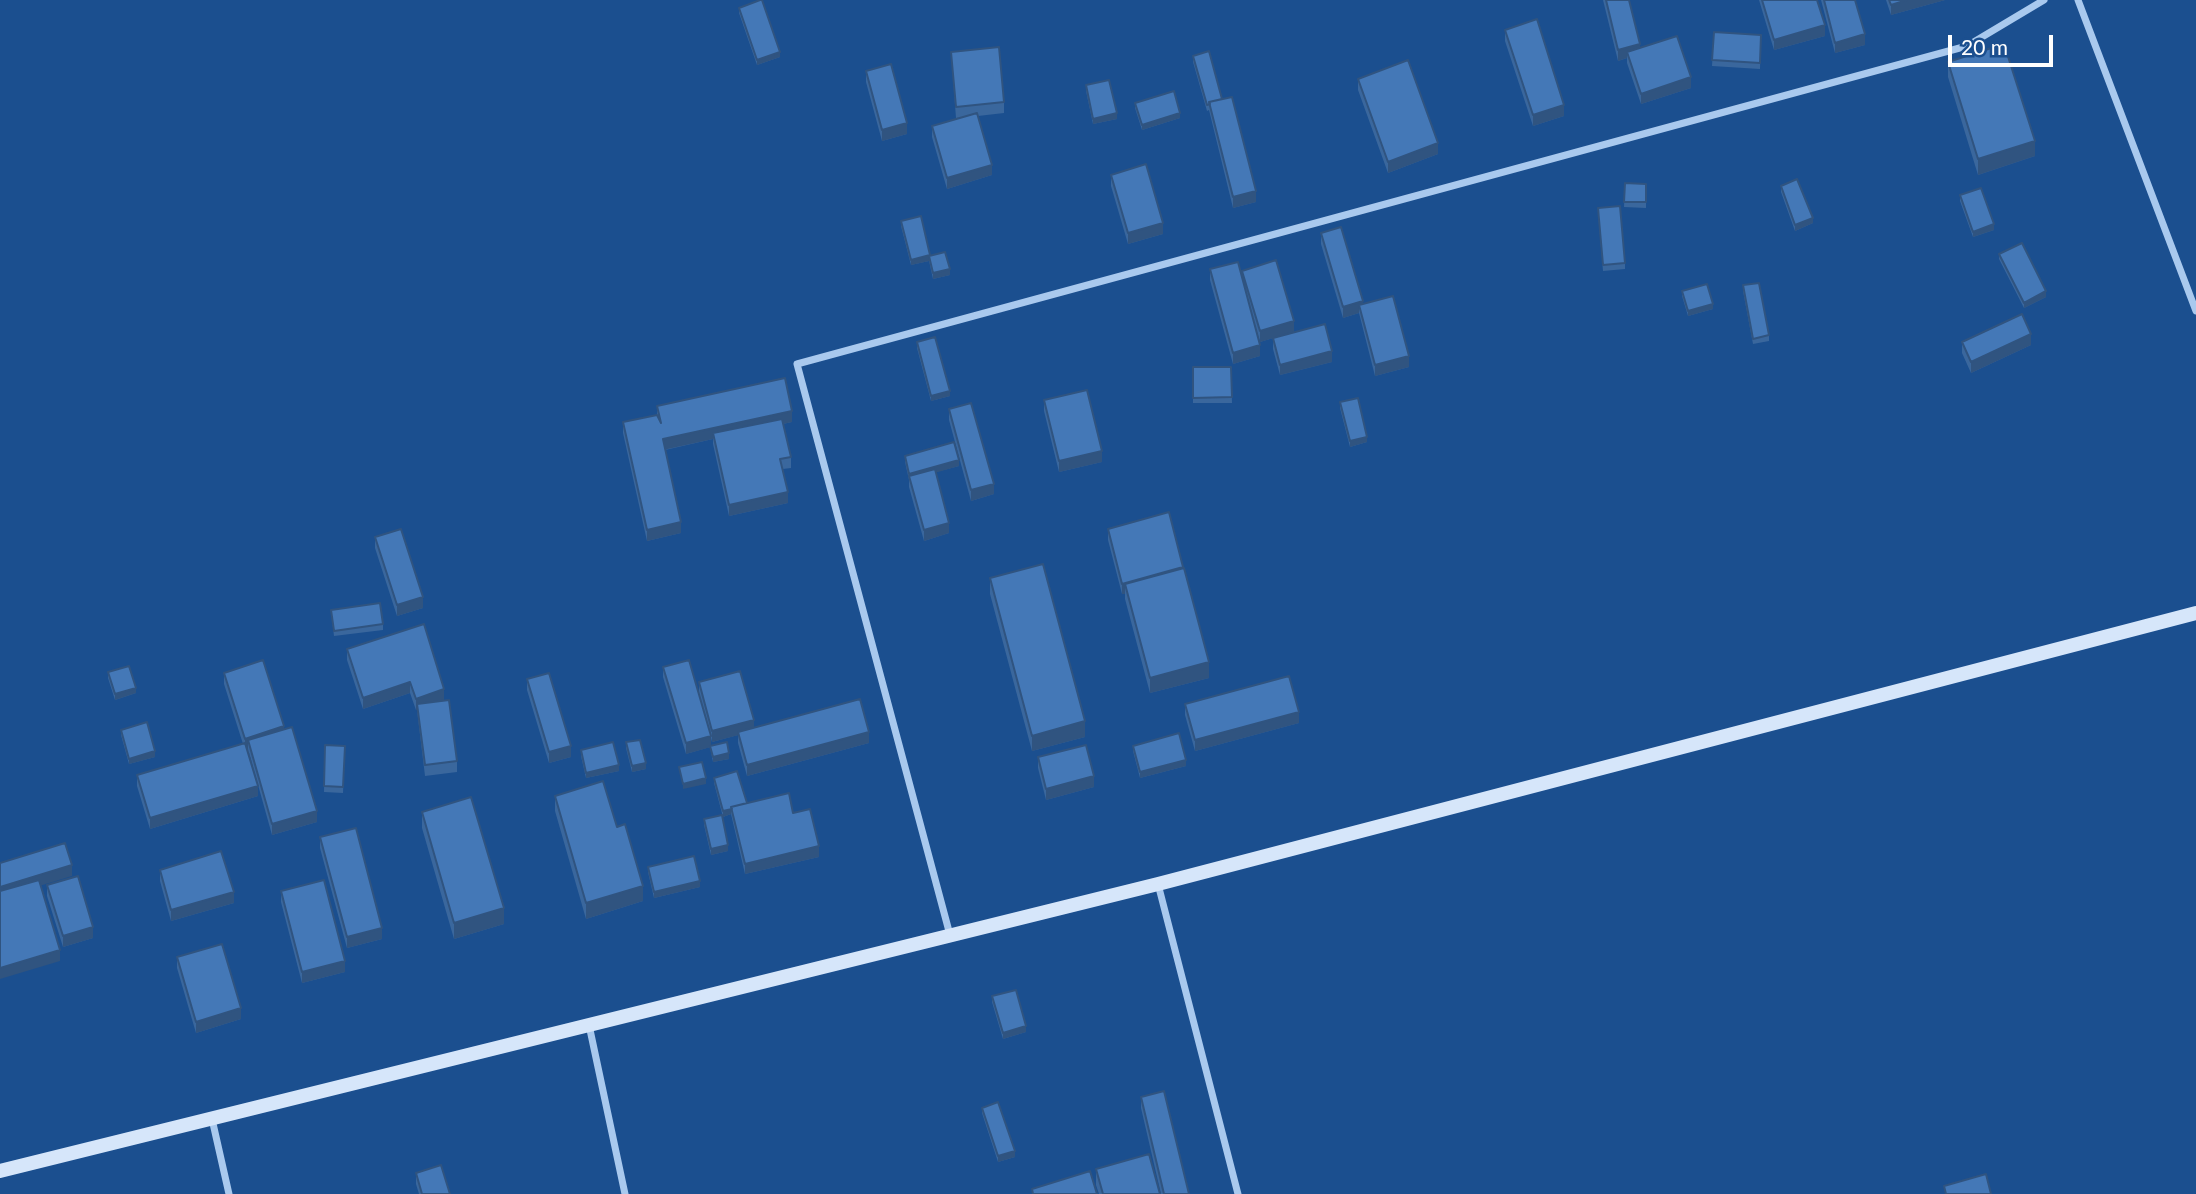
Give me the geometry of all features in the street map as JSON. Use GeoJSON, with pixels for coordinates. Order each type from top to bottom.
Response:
{"type":"FeatureCollection","features":[{"type":"Feature","properties":{"kind":"street"},"geometry":{"type":"LineString","coordinates":[[950,936],[797,364],[1967,46],[2044,0]]}},
{"type":"Feature","properties":{"kind":"street"},"geometry":{"type":"LineString","coordinates":[[2078,0],[2196,311]]}},
{"type":"Feature","properties":{"kind":"street"},"geometry":{"type":"LineString","coordinates":[[0,1171],[1158,884],[2196,613]]}},
{"type":"Feature","properties":{"kind":"street"},"geometry":{"type":"LineString","coordinates":[[1158,884],[1238,1194]]}},
{"type":"Feature","properties":{"kind":"street"},"geometry":{"type":"LineString","coordinates":[[589,1025],[625,1194]]}},
{"type":"Feature","properties":{"kind":"street"},"geometry":{"type":"LineString","coordinates":[[212,1118],[229,1194]]}},
{"type":"Feature","properties":{"kind":"building"},"geometry":{"type":"Polygon","coordinates":[[[760,0],[780,52],[757,60],[739,8],[760,0]]]}},
{"type":"Feature","properties":{"kind":"building"},"geometry":{"type":"Polygon","coordinates":[[[1606,0],[1629,0],[1640,44],[1618,50],[1606,0]]]}},
{"type":"Feature","properties":{"kind":"building"},"geometry":{"type":"Polygon","coordinates":[[[1762,0],[1817,0],[1825,25],[1774,40],[1762,0]]]}},
{"type":"Feature","properties":{"kind":"building"},"geometry":{"type":"Polygon","coordinates":[[[1824,0],[1855,0],[1865,34],[1835,43],[1824,0]]]}},
{"type":"Feature","properties":{"kind":"building"},"geometry":{"type":"Polygon","coordinates":[[[1889,0],[1907,0],[1891,5],[1889,0]]]}},
{"type":"Feature","properties":{"kind":"building"},"geometry":{"type":"Polygon","coordinates":[[[1537,19],[1564,105],[1533,115],[1505,30],[1537,19]]]}},
{"type":"Feature","properties":{"kind":"building"},"geometry":{"type":"Polygon","coordinates":[[[1714,32],[1761,35],[1760,63],[1712,60],[1714,32]]]}},
{"type":"Feature","properties":{"kind":"building"},"geometry":{"type":"Polygon","coordinates":[[[1677,36],[1691,77],[1641,94],[1627,52],[1677,36]]]}},
{"type":"Feature","properties":{"kind":"building"},"geometry":{"type":"Polygon","coordinates":[[[2004,44],[2035,141],[1978,159],[1948,62],[2004,44]]]}},
{"type":"Feature","properties":{"kind":"building"},"geometry":{"type":"Polygon","coordinates":[[[999,47],[1004,102],[956,107],[951,52],[999,47]]]}},
{"type":"Feature","properties":{"kind":"building"},"geometry":{"type":"Polygon","coordinates":[[[1209,51],[1222,99],[1207,105],[1193,56],[1209,51]]]}},
{"type":"Feature","properties":{"kind":"building"},"geometry":{"type":"Polygon","coordinates":[[[1408,60],[1438,143],[1388,162],[1358,79],[1408,60]]]}},
{"type":"Feature","properties":{"kind":"building"},"geometry":{"type":"Polygon","coordinates":[[[891,64],[907,123],[882,130],[866,71],[891,64]]]}},
{"type":"Feature","properties":{"kind":"building"},"geometry":{"type":"Polygon","coordinates":[[[1109,80],[1117,113],[1093,119],[1086,85],[1109,80]]]}},
{"type":"Feature","properties":{"kind":"building"},"geometry":{"type":"Polygon","coordinates":[[[1174,91],[1180,113],[1142,125],[1135,103],[1174,91]]]}},
{"type":"Feature","properties":{"kind":"building"},"geometry":{"type":"Polygon","coordinates":[[[1232,97],[1256,191],[1233,197],[1209,102],[1232,97]]]}},
{"type":"Feature","properties":{"kind":"building"},"geometry":{"type":"Polygon","coordinates":[[[977,113],[992,165],[947,178],[932,126],[977,113]]]}},
{"type":"Feature","properties":{"kind":"building"},"geometry":{"type":"Polygon","coordinates":[[[1146,164],[1163,223],[1128,233],[1111,175],[1146,164]]]}},
{"type":"Feature","properties":{"kind":"building"},"geometry":{"type":"Polygon","coordinates":[[[1797,179],[1813,218],[1795,225],[1781,186],[1797,179]]]}},
{"type":"Feature","properties":{"kind":"building"},"geometry":{"type":"Polygon","coordinates":[[[1625,183],[1646,184],[1646,202],[1624,202],[1625,183]]]}},
{"type":"Feature","properties":{"kind":"building"},"geometry":{"type":"Polygon","coordinates":[[[1981,188],[1994,224],[1973,232],[1960,195],[1981,188]]]}},
{"type":"Feature","properties":{"kind":"building"},"geometry":{"type":"Polygon","coordinates":[[[1620,206],[1625,263],[1603,265],[1598,208],[1620,206]]]}},
{"type":"Feature","properties":{"kind":"building"},"geometry":{"type":"Polygon","coordinates":[[[921,216],[930,255],[911,260],[901,221],[921,216]]]}},
{"type":"Feature","properties":{"kind":"building"},"geometry":{"type":"Polygon","coordinates":[[[1341,227],[1363,301],[1343,307],[1321,233],[1341,227]]]}},
{"type":"Feature","properties":{"kind":"building"},"geometry":{"type":"Polygon","coordinates":[[[2022,243],[2046,291],[2024,303],[1999,254],[2022,243]]]}},
{"type":"Feature","properties":{"kind":"building"},"geometry":{"type":"Polygon","coordinates":[[[945,252],[950,269],[933,273],[929,256],[945,252]]]}},
{"type":"Feature","properties":{"kind":"building"},"geometry":{"type":"Polygon","coordinates":[[[1276,260],[1294,321],[1260,331],[1242,271],[1276,260]]]}},
{"type":"Feature","properties":{"kind":"building"},"geometry":{"type":"Polygon","coordinates":[[[1238,262],[1260,345],[1233,353],[1210,269],[1238,262]]]}},
{"type":"Feature","properties":{"kind":"building"},"geometry":{"type":"Polygon","coordinates":[[[1759,283],[1769,335],[1753,339],[1743,285],[1759,283]]]}},
{"type":"Feature","properties":{"kind":"building"},"geometry":{"type":"Polygon","coordinates":[[[1707,284],[1713,304],[1688,311],[1682,291],[1707,284]]]}},
{"type":"Feature","properties":{"kind":"building"},"geometry":{"type":"Polygon","coordinates":[[[1393,296],[1409,356],[1375,365],[1359,305],[1393,296]]]}},
{"type":"Feature","properties":{"kind":"building"},"geometry":{"type":"Polygon","coordinates":[[[2022,314],[2031,334],[1971,362],[1962,342],[2022,314]]]}},
{"type":"Feature","properties":{"kind":"building"},"geometry":{"type":"Polygon","coordinates":[[[1325,324],[1332,351],[1280,365],[1273,338],[1325,324]]]}},
{"type":"Feature","properties":{"kind":"building"},"geometry":{"type":"Polygon","coordinates":[[[935,337],[950,391],[931,396],[917,342],[935,337]]]}},
{"type":"Feature","properties":{"kind":"building"},"geometry":{"type":"Polygon","coordinates":[[[1193,367],[1231,367],[1232,397],[1193,398],[1193,367]]]}},
{"type":"Feature","properties":{"kind":"building"},"geometry":{"type":"Polygon","coordinates":[[[785,378],[792,411],[663,439],[681,522],[647,530],[623,422],[657,415],[661,423],[657,406],[785,378]]]}},
{"type":"Feature","properties":{"kind":"building"},"geometry":{"type":"Polygon","coordinates":[[[1087,390],[1102,451],[1059,461],[1044,400],[1087,390]]]}},
{"type":"Feature","properties":{"kind":"building"},"geometry":{"type":"Polygon","coordinates":[[[1358,398],[1367,437],[1350,441],[1340,402],[1358,398]]]}},
{"type":"Feature","properties":{"kind":"building"},"geometry":{"type":"Polygon","coordinates":[[[971,403],[994,484],[971,490],[949,409],[971,403]]]}},
{"type":"Feature","properties":{"kind":"building"},"geometry":{"type":"Polygon","coordinates":[[[782,419],[791,457],[780,459],[788,492],[729,505],[713,433],[782,419]]]}},
{"type":"Feature","properties":{"kind":"building"},"geometry":{"type":"Polygon","coordinates":[[[954,442],[959,460],[909,474],[905,456],[954,442]]]}},
{"type":"Feature","properties":{"kind":"building"},"geometry":{"type":"Polygon","coordinates":[[[935,469],[949,523],[924,530],[909,476],[935,469]]]}},
{"type":"Feature","properties":{"kind":"building"},"geometry":{"type":"Polygon","coordinates":[[[1169,512],[1183,567],[1122,584],[1108,529],[1169,512]]]}},
{"type":"Feature","properties":{"kind":"building"},"geometry":{"type":"Polygon","coordinates":[[[401,529],[423,597],[397,605],[375,537],[401,529]]]}},
{"type":"Feature","properties":{"kind":"building"},"geometry":{"type":"Polygon","coordinates":[[[1043,564],[1085,721],[1032,736],[990,578],[1043,564]]]}},
{"type":"Feature","properties":{"kind":"building"},"geometry":{"type":"Polygon","coordinates":[[[1184,568],[1209,662],[1150,678],[1125,584],[1184,568]]]}},
{"type":"Feature","properties":{"kind":"building"},"geometry":{"type":"Polygon","coordinates":[[[380,603],[383,624],[334,631],[331,610],[380,603]]]}},
{"type":"Feature","properties":{"kind":"building"},"geometry":{"type":"Polygon","coordinates":[[[424,624],[444,689],[416,699],[410,682],[363,698],[347,649],[424,624]]]}},
{"type":"Feature","properties":{"kind":"building"},"geometry":{"type":"Polygon","coordinates":[[[263,660],[284,726],[245,739],[224,673],[263,660]]]}},
{"type":"Feature","properties":{"kind":"building"},"geometry":{"type":"Polygon","coordinates":[[[689,660],[711,736],[686,743],[663,667],[689,660]]]}},
{"type":"Feature","properties":{"kind":"building"},"geometry":{"type":"Polygon","coordinates":[[[129,666],[136,688],[115,694],[108,672],[129,666]]]}},
{"type":"Feature","properties":{"kind":"building"},"geometry":{"type":"Polygon","coordinates":[[[740,671],[754,720],[712,731],[699,682],[740,671]]]}},
{"type":"Feature","properties":{"kind":"building"},"geometry":{"type":"Polygon","coordinates":[[[549,673],[571,746],[549,752],[527,679],[549,673]]]}},
{"type":"Feature","properties":{"kind":"building"},"geometry":{"type":"Polygon","coordinates":[[[1289,676],[1299,712],[1195,740],[1185,704],[1289,676]]]}},
{"type":"Feature","properties":{"kind":"building"},"geometry":{"type":"Polygon","coordinates":[[[860,699],[869,732],[747,765],[738,732],[860,699]]]}},
{"type":"Feature","properties":{"kind":"building"},"geometry":{"type":"Polygon","coordinates":[[[449,700],[457,761],[425,765],[417,704],[449,700]]]}},
{"type":"Feature","properties":{"kind":"building"},"geometry":{"type":"Polygon","coordinates":[[[147,722],[155,751],[129,759],[121,730],[147,722]]]}},
{"type":"Feature","properties":{"kind":"building"},"geometry":{"type":"Polygon","coordinates":[[[292,727],[317,811],[272,824],[248,740],[292,727]]]}},
{"type":"Feature","properties":{"kind":"building"},"geometry":{"type":"Polygon","coordinates":[[[1179,733],[1186,760],[1140,772],[1133,746],[1179,733]]]}},
{"type":"Feature","properties":{"kind":"building"},"geometry":{"type":"Polygon","coordinates":[[[640,740],[646,763],[632,766],[626,742],[640,740]]]}},
{"type":"Feature","properties":{"kind":"building"},"geometry":{"type":"Polygon","coordinates":[[[613,742],[619,765],[586,773],[581,750],[613,742]]]}},
{"type":"Feature","properties":{"kind":"building"},"geometry":{"type":"Polygon","coordinates":[[[727,742],[729,753],[713,757],[710,746],[727,742]]]}},
{"type":"Feature","properties":{"kind":"building"},"geometry":{"type":"Polygon","coordinates":[[[245,743],[258,786],[150,818],[137,775],[245,743]]]}},
{"type":"Feature","properties":{"kind":"building"},"geometry":{"type":"Polygon","coordinates":[[[325,745],[345,746],[343,787],[324,786],[325,745]]]}},
{"type":"Feature","properties":{"kind":"building"},"geometry":{"type":"Polygon","coordinates":[[[1086,745],[1094,776],[1046,789],[1038,757],[1086,745]]]}},
{"type":"Feature","properties":{"kind":"building"},"geometry":{"type":"Polygon","coordinates":[[[702,762],[706,778],[683,784],[679,767],[702,762]]]}},
{"type":"Feature","properties":{"kind":"building"},"geometry":{"type":"Polygon","coordinates":[[[737,771],[747,803],[723,811],[714,778],[737,771]]]}},
{"type":"Feature","properties":{"kind":"building"},"geometry":{"type":"Polygon","coordinates":[[[603,781],[617,827],[625,824],[643,886],[586,903],[555,796],[603,781]]]}},
{"type":"Feature","properties":{"kind":"building"},"geometry":{"type":"Polygon","coordinates":[[[789,793],[793,813],[810,809],[819,846],[745,864],[731,807],[789,793]]]}},
{"type":"Feature","properties":{"kind":"building"},"geometry":{"type":"Polygon","coordinates":[[[471,797],[504,908],[454,923],[422,812],[471,797]]]}},
{"type":"Feature","properties":{"kind":"building"},"geometry":{"type":"Polygon","coordinates":[[[722,815],[728,845],[711,849],[704,819],[722,815]]]}},
{"type":"Feature","properties":{"kind":"building"},"geometry":{"type":"Polygon","coordinates":[[[356,828],[382,928],[347,937],[320,837],[356,828]]]}},
{"type":"Feature","properties":{"kind":"building"},"geometry":{"type":"Polygon","coordinates":[[[65,843],[72,865],[0,887],[0,863],[65,843]]]}},
{"type":"Feature","properties":{"kind":"building"},"geometry":{"type":"Polygon","coordinates":[[[221,851],[234,892],[171,910],[160,870],[221,851]]]}},
{"type":"Feature","properties":{"kind":"building"},"geometry":{"type":"Polygon","coordinates":[[[694,856],[700,881],[654,892],[648,867],[694,856]]]}},
{"type":"Feature","properties":{"kind":"building"},"geometry":{"type":"Polygon","coordinates":[[[78,876],[93,927],[63,936],[47,885],[78,876]]]}},
{"type":"Feature","properties":{"kind":"building"},"geometry":{"type":"Polygon","coordinates":[[[39,880],[60,950],[0,968],[0,891],[39,880]]]}},
{"type":"Feature","properties":{"kind":"building"},"geometry":{"type":"Polygon","coordinates":[[[324,880],[345,961],[302,972],[281,891],[324,880]]]}},
{"type":"Feature","properties":{"kind":"building"},"geometry":{"type":"Polygon","coordinates":[[[222,944],[241,1008],[196,1022],[177,957],[222,944]]]}},
{"type":"Feature","properties":{"kind":"building"},"geometry":{"type":"Polygon","coordinates":[[[1016,990],[1026,1026],[1003,1033],[992,996],[1016,990]]]}},
{"type":"Feature","properties":{"kind":"building"},"geometry":{"type":"Polygon","coordinates":[[[1164,1091],[1189,1194],[1164,1194],[1141,1097],[1164,1091]]]}},
{"type":"Feature","properties":{"kind":"building"},"geometry":{"type":"Polygon","coordinates":[[[998,1102],[1015,1151],[998,1156],[982,1108],[998,1102]]]}},
{"type":"Feature","properties":{"kind":"building"},"geometry":{"type":"Polygon","coordinates":[[[1149,1154],[1160,1194],[1103,1194],[1096,1169],[1149,1154]]]}},
{"type":"Feature","properties":{"kind":"building"},"geometry":{"type":"Polygon","coordinates":[[[441,1165],[450,1194],[422,1194],[416,1173],[441,1165]]]}},
{"type":"Feature","properties":{"kind":"building"},"geometry":{"type":"Polygon","coordinates":[[[1090,1171],[1097,1194],[1033,1194],[1032,1189],[1090,1171]]]}},
{"type":"Feature","properties":{"kind":"building"},"geometry":{"type":"Polygon","coordinates":[[[1986,1174],[1991,1194],[1946,1194],[1944,1186],[1986,1174]]]}}]}
